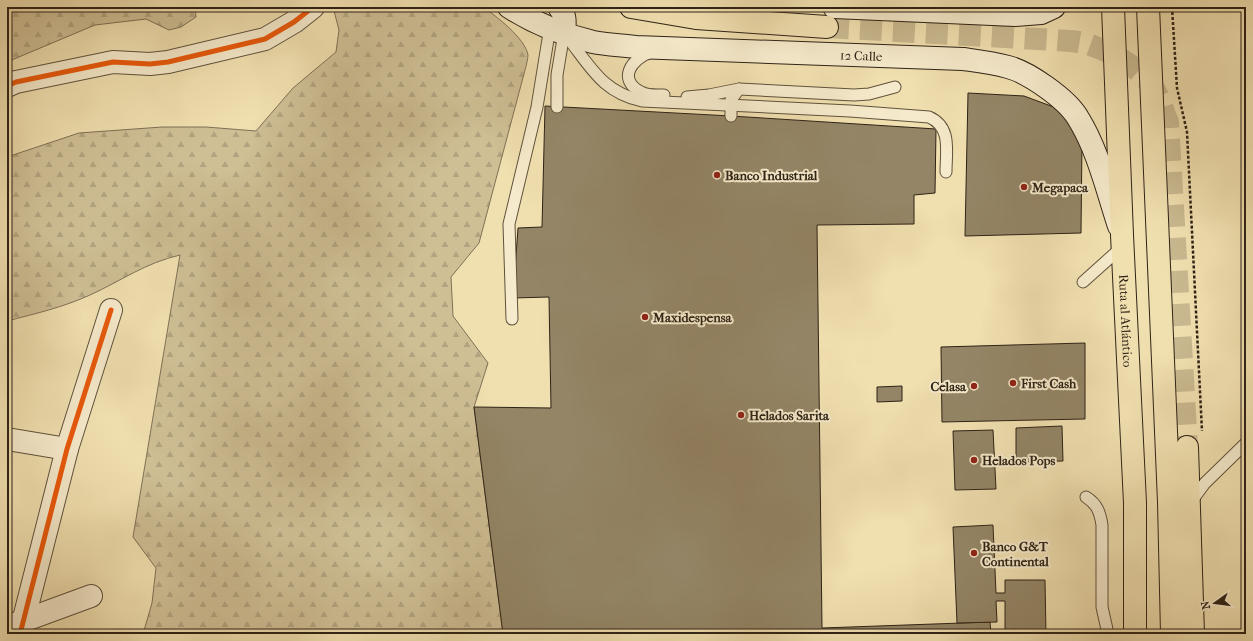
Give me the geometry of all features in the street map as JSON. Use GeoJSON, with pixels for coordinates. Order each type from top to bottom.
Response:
{"type":"FeatureCollection","features":[{"type":"Feature","properties":{"kind":"highway"},"geometry":{"type":"LineString","coordinates":[[631,7],[696,18],[827,27]]}},
{"type":"Feature","properties":{"kind":"highway","name":"Ruta al Atlántico"},"geometry":{"type":"LineString","coordinates":[[1113,7],[1122,240],[1135,503],[1135,634]]}},
{"type":"Feature","properties":{"kind":"highway"},"geometry":{"type":"LineString","coordinates":[[1148,7],[1169,502],[1172,634]]}},
{"type":"Feature","properties":{"kind":"highway"},"geometry":{"type":"LineString","coordinates":[[1193,634],[1188,505],[1194,443]]}},
{"type":"Feature","properties":{"kind":"main road"},"geometry":{"type":"LineString","coordinates":[[7,86],[16,82],[113,62],[150,64],[168,62],[264,39],[294,22],[313,7]]}},
{"type":"Feature","properties":{"kind":"main road","name":"12 Calle"},"geometry":{"type":"LineString","coordinates":[[509,7],[527,17],[557,30],[593,42],[669,48],[963,59],[1009,67],[1036,80],[1058,96],[1078,117],[1099,166],[1122,240]]}},
{"type":"Feature","properties":{"kind":"main road"},"geometry":{"type":"LineString","coordinates":[[557,30],[565,22],[563,12],[559,7]]}},
{"type":"Feature","properties":{"kind":"main road"},"geometry":{"type":"LineString","coordinates":[[834,7],[1015,15],[1041,13],[1054,7]]}},
{"type":"Feature","properties":{"kind":"main road"},"geometry":{"type":"LineString","coordinates":[[16,628],[67,449],[111,310]]}},
{"type":"Feature","properties":{"kind":"main road"},"geometry":{"type":"LineString","coordinates":[[7,439],[67,449]]}},
{"type":"Feature","properties":{"kind":"main road"},"geometry":{"type":"LineString","coordinates":[[16,628],[91,596]]}},
{"type":"Feature","properties":{"kind":"lane"},"geometry":{"type":"LineString","coordinates":[[557,30],[558,106]]}},
{"type":"Feature","properties":{"kind":"lane"},"geometry":{"type":"LineString","coordinates":[[557,30],[599,78],[612,90],[625,97],[642,102],[730,110],[850,111],[929,117],[938,121],[943,127],[946,137],[946,172]]}},
{"type":"Feature","properties":{"kind":"lane"},"geometry":{"type":"LineString","coordinates":[[512,319],[509,224],[557,30]]}},
{"type":"Feature","properties":{"kind":"lane"},"geometry":{"type":"LineString","coordinates":[[669,48],[647,54],[632,64],[629,71],[630,82],[635,89],[644,94],[692,98],[739,89],[854,95],[870,94],[895,86]]}},
{"type":"Feature","properties":{"kind":"lane"},"geometry":{"type":"LineString","coordinates":[[730,110],[732,96],[739,89]]}},
{"type":"Feature","properties":{"kind":"lane"},"geometry":{"type":"LineString","coordinates":[[1083,282],[1122,240]]}},
{"type":"Feature","properties":{"kind":"lane"},"geometry":{"type":"LineString","coordinates":[[1188,505],[1205,483],[1246,443]]}},
{"type":"Feature","properties":{"kind":"lane"},"geometry":{"type":"LineString","coordinates":[[1086,496],[1094,501],[1100,512],[1102,525],[1102,607],[1108,634]]}},
{"type":"Feature","properties":{"kind":"path"},"geometry":{"type":"LineString","coordinates":[[1172,7],[1177,88],[1187,132],[1194,443]]}},
{"type":"Feature","properties":{"kind":"green space"},"geometry":{"type":"Polygon","coordinates":[[[27,7],[195,7],[196,17],[181,27],[169,30],[146,19],[95,25],[7,62],[7,14],[27,7]]]}},
{"type":"Feature","properties":{"kind":"green space"},"geometry":{"type":"Polygon","coordinates":[[[333,7],[483,7],[516,35],[526,48],[528,55],[479,243],[451,277],[453,316],[488,363],[474,407],[503,634],[143,634],[152,603],[156,568],[133,537],[180,255],[167,258],[144,267],[101,290],[70,303],[7,321],[7,157],[79,133],[162,127],[206,127],[256,131],[293,88],[336,52],[339,30],[333,7]]]}},
{"type":"Feature","properties":{"kind":"building","name":"Megapaca"},"geometry":{"type":"Polygon","coordinates":[[[968,93],[1024,96],[1059,109],[1082,141],[1081,233],[965,236],[968,93]]]}},
{"type":"Feature","properties":{"kind":"building"},"geometry":{"type":"Polygon","coordinates":[[[545,106],[936,129],[935,193],[914,195],[914,224],[817,225],[822,628],[990,622],[991,634],[503,634],[474,407],[551,408],[549,297],[513,298],[518,228],[542,227],[545,106]]]}},
{"type":"Feature","properties":{"kind":"building","name":"First Cash"},"geometry":{"type":"Polygon","coordinates":[[[1085,343],[1085,419],[942,422],[941,347],[1085,343]]]}},
{"type":"Feature","properties":{"kind":"building"},"geometry":{"type":"Polygon","coordinates":[[[902,386],[902,401],[877,402],[877,387],[902,386]]]}},
{"type":"Feature","properties":{"kind":"building"},"geometry":{"type":"Polygon","coordinates":[[[1062,426],[1063,461],[1016,462],[1016,428],[1062,426]]]}},
{"type":"Feature","properties":{"kind":"building","name":"Helados Pops"},"geometry":{"type":"Polygon","coordinates":[[[993,430],[996,489],[955,490],[953,431],[993,430]]]}},
{"type":"Feature","properties":{"kind":"building","name":"Banco G&T Continental"},"geometry":{"type":"Polygon","coordinates":[[[993,525],[996,593],[1005,593],[1005,580],[1045,580],[1046,634],[1005,634],[1005,601],[996,601],[997,622],[957,623],[953,527],[993,525]]]}},
{"type":"Feature","properties":{"kind":"tunnel"},"geometry":{"type":"LineString","coordinates":[[827,27],[1080,42],[1089,44],[1121,59],[1139,72],[1153,87],[1168,122],[1187,447]]}},
{"type":"Feature","properties":{"kind":"cycle path"},"geometry":{"type":"LineString","coordinates":[[7,86],[16,82],[113,62],[150,64],[168,62],[265,39],[294,22],[313,7]]}},
{"type":"Feature","properties":{"kind":"cycle path"},"geometry":{"type":"LineString","coordinates":[[20,634],[67,449],[111,310]]}},
{"type":"Feature","properties":{"kind":"place","name":"Banco Industrial"},"geometry":{"type":"Point","coordinates":[717,175]}},
{"type":"Feature","properties":{"kind":"place","name":"Megapaca"},"geometry":{"type":"Point","coordinates":[1024,187]}},
{"type":"Feature","properties":{"kind":"place","name":"Maxidespensa"},"geometry":{"type":"Point","coordinates":[645,317]}},
{"type":"Feature","properties":{"kind":"place","name":"First Cash"},"geometry":{"type":"Point","coordinates":[1013,383]}},
{"type":"Feature","properties":{"kind":"place","name":"Celasa"},"geometry":{"type":"Point","coordinates":[974,386]}},
{"type":"Feature","properties":{"kind":"place","name":"Helados Sarita"},"geometry":{"type":"Point","coordinates":[741,415]}},
{"type":"Feature","properties":{"kind":"place","name":"Helados Pops"},"geometry":{"type":"Point","coordinates":[974,460]}},
{"type":"Feature","properties":{"kind":"place","name":"Banco G&T Continental"},"geometry":{"type":"Point","coordinates":[974,553]}}]}
